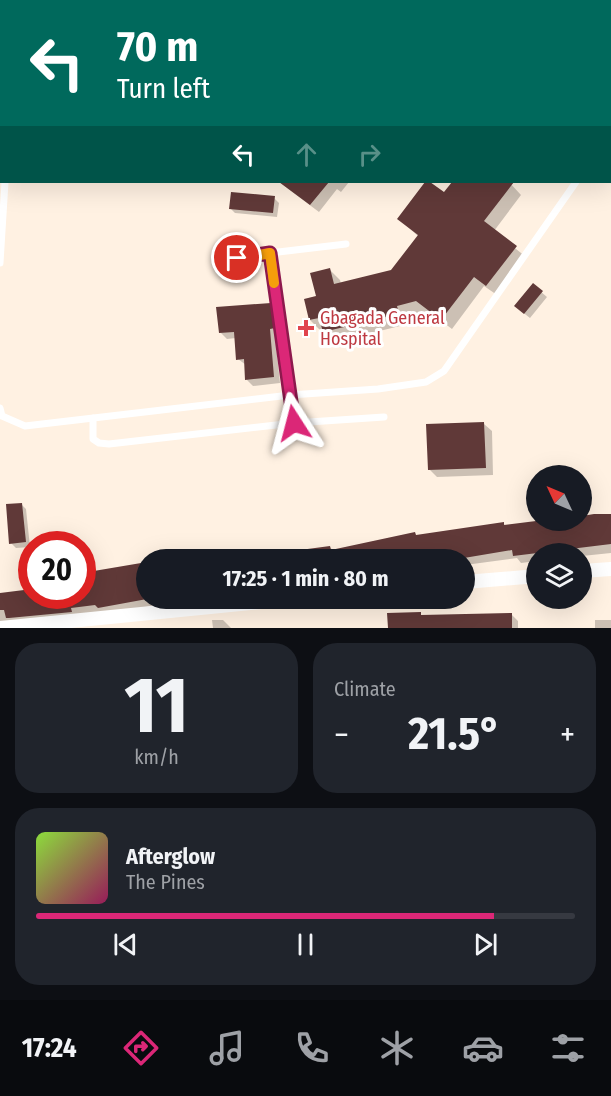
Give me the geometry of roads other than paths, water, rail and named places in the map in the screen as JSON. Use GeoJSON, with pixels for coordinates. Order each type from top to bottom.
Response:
{"type":"FeatureCollection","features":[{"type":"Feature","properties":{"kind":"street"},"geometry":{"type":"LineString","coordinates":[[592,570],[611,568]]}},
{"type":"Feature","properties":{"kind":"street"},"geometry":{"type":"LineString","coordinates":[[475,581],[526,577]]}},
{"type":"Feature","properties":{"kind":"street"},"geometry":{"type":"LineString","coordinates":[[0,628],[191,609]]}},
{"type":"Feature","properties":{"kind":"lane"},"geometry":{"type":"LineString","coordinates":[[0,263],[5,183]]}},
{"type":"Feature","properties":{"kind":"lane"},"geometry":{"type":"LineString","coordinates":[[0,408],[2,416],[25,426],[290,395],[378,389],[426,382],[444,371],[575,183]]}},
{"type":"Feature","properties":{"kind":"lane"},"geometry":{"type":"LineString","coordinates":[[220,261],[346,244]]}},
{"type":"Feature","properties":{"kind":"lane"},"geometry":{"type":"LineString","coordinates":[[270,253],[294,423]]}},
{"type":"Feature","properties":{"kind":"lane"},"geometry":{"type":"LineString","coordinates":[[93,418],[93,439],[99,443],[109,444],[294,423],[384,417]]}},
{"type":"Feature","properties":{"kind":"place","name":"Gbagada General Hospital"},"geometry":{"type":"Point","coordinates":[306,328]}}]}
